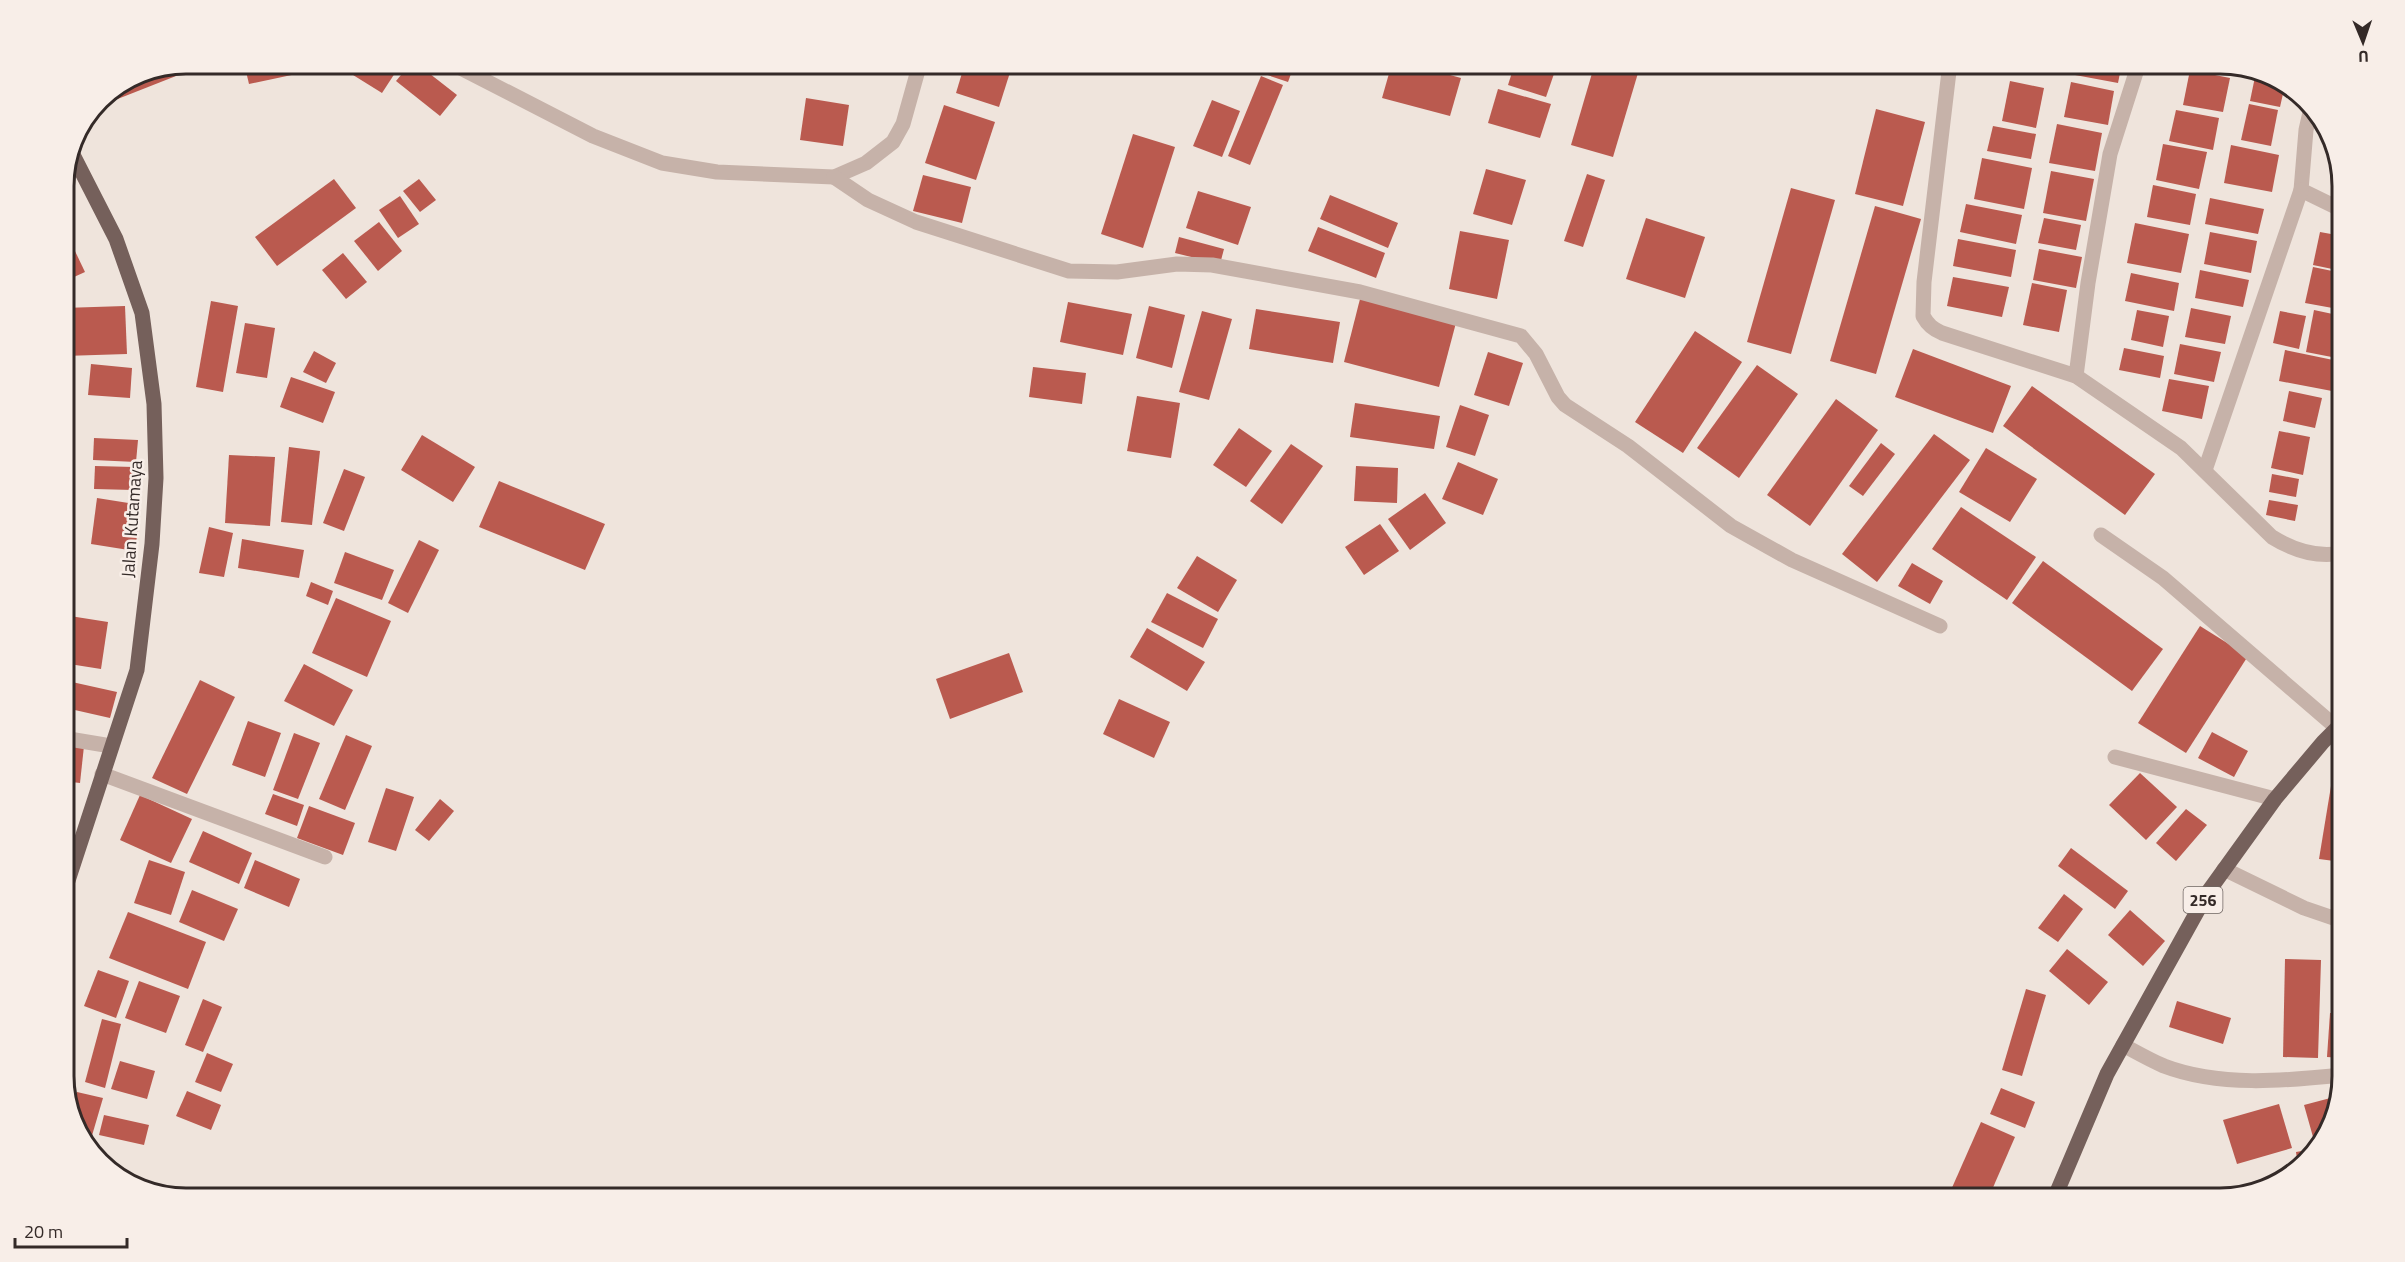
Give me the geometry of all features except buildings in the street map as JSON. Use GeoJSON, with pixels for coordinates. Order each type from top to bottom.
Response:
{"type":"FeatureCollection","features":[{"type":"Feature","properties":{"kind":"main road","name":"Jalan Kutamaya"},"geometry":{"type":"LineString","coordinates":[[74,862],[137,670],[153,533],[156,478],[154,404],[142,313],[116,239],[76,161]]}},
{"type":"Feature","properties":{"kind":"main road","name":"256"},"geometry":{"type":"LineString","coordinates":[[2059,1188],[2107,1074],[2208,892],[2275,799],[2332,734]]}},
{"type":"Feature","properties":{"kind":"street"},"geometry":{"type":"LineString","coordinates":[[472,74],[593,136],[662,163],[717,172],[834,177],[866,163],[893,142],[903,124],[917,74]]}},
{"type":"Feature","properties":{"kind":"street"},"geometry":{"type":"LineString","coordinates":[[1949,74],[1924,282],[1923,316],[1931,327],[1942,333],[2076,376],[2181,448],[2272,537],[2286,546],[2309,554],[2331,553]]}},
{"type":"Feature","properties":{"kind":"street"},"geometry":{"type":"LineString","coordinates":[[2076,376],[2088,283],[2110,154],[2135,74]]}},
{"type":"Feature","properties":{"kind":"street"},"geometry":{"type":"LineString","coordinates":[[2205,470],[2301,190],[2309,117]]}},
{"type":"Feature","properties":{"kind":"street"},"geometry":{"type":"LineString","coordinates":[[834,177],[867,200],[916,222],[1069,271],[1106,273],[1178,264],[1212,265],[1360,292],[1521,336],[1536,354],[1558,397],[1565,405],[1628,446],[1731,526],[1792,560],[1940,626]]}},
{"type":"Feature","properties":{"kind":"street"},"geometry":{"type":"LineString","coordinates":[[2301,190],[2331,205]]}},
{"type":"Feature","properties":{"kind":"street"},"geometry":{"type":"LineString","coordinates":[[2102,535],[2163,578],[2332,719]]}},
{"type":"Feature","properties":{"kind":"street"},"geometry":{"type":"LineString","coordinates":[[74,740],[111,746]]}},
{"type":"Feature","properties":{"kind":"street"},"geometry":{"type":"LineString","coordinates":[[2115,757],[2275,799]]}},
{"type":"Feature","properties":{"kind":"street"},"geometry":{"type":"LineString","coordinates":[[102,774],[325,857]]}},
{"type":"Feature","properties":{"kind":"street"},"geometry":{"type":"LineString","coordinates":[[2224,869],[2304,908],[2332,918]]}},
{"type":"Feature","properties":{"kind":"street"},"geometry":{"type":"LineString","coordinates":[[2123,1045],[2164,1066],[2228,1080],[2332,1076]]}}]}
